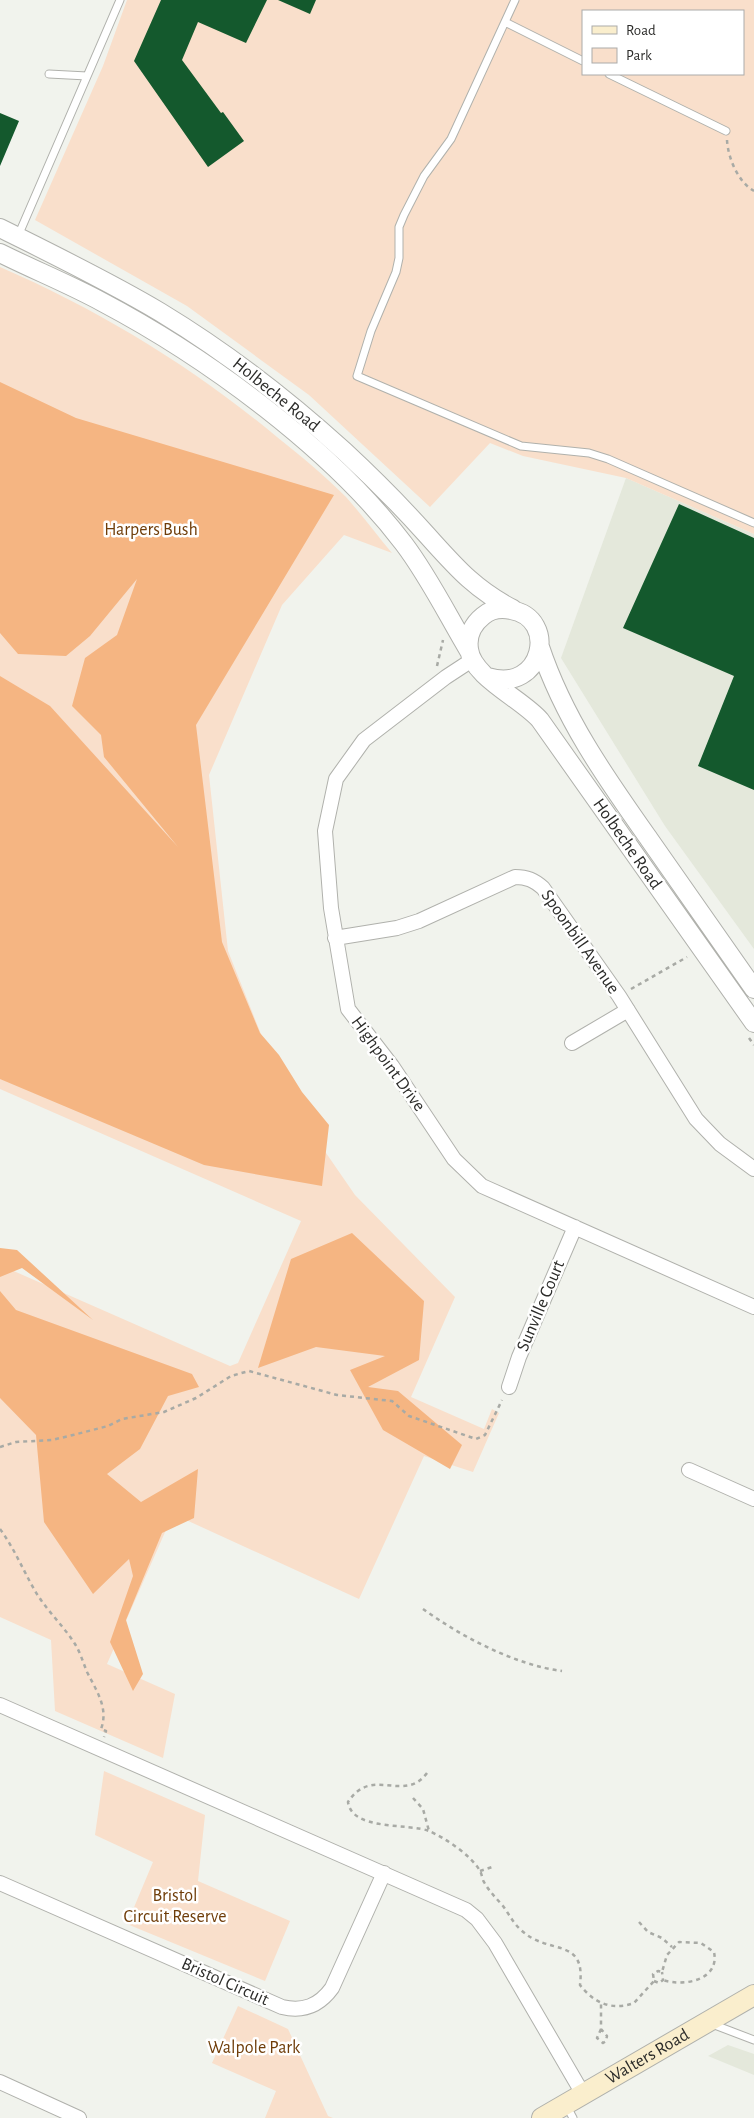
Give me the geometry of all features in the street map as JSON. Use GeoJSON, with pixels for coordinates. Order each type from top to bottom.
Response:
{"type":"FeatureCollection","features":[{"type":"Feature","properties":{"kind":"main road","name":"Walters Road"},"geometry":{"type":"LineString","coordinates":[[542,2118],[569,2111],[583,2094],[709,2023],[754,1995]]}},
{"type":"Feature","properties":{"kind":"street","name":"Holbeche Road"},"geometry":{"type":"LineString","coordinates":[[0,228],[76,265],[160,312],[245,368],[344,451],[412,519],[466,579],[482,592],[516,611]]}},
{"type":"Feature","properties":{"kind":"street","name":"Holbeche Road"},"geometry":{"type":"LineString","coordinates":[[0,253],[87,294],[160,335],[202,362],[294,433],[360,493],[404,545],[470,656]]}},
{"type":"Feature","properties":{"kind":"street"},"geometry":{"type":"LineString","coordinates":[[494,610],[516,611],[527,617],[535,625],[539,636],[540,648],[534,664],[522,676],[511,680],[499,680],[479,670],[470,656],[471,632],[476,622],[484,614],[494,610]]}},
{"type":"Feature","properties":{"kind":"street","name":"Holbeche Road"},"geometry":{"type":"LineString","coordinates":[[540,648],[551,680],[578,733],[617,793],[754,989]]}},
{"type":"Feature","properties":{"kind":"street","name":"Highpoint Drive"},"geometry":{"type":"LineString","coordinates":[[470,656],[446,677],[364,740],[336,779],[325,831],[335,938],[348,1009],[392,1066],[454,1160],[482,1186],[754,1307]]}},
{"type":"Feature","properties":{"kind":"street","name":"Holbeche Road"},"geometry":{"type":"LineString","coordinates":[[488,676],[523,702],[540,720],[754,1023]]}},
{"type":"Feature","properties":{"kind":"street","name":"Spoonbill Avenue"},"geometry":{"type":"LineString","coordinates":[[335,938],[397,928],[419,921],[504,881],[515,877],[526,877],[544,888],[619,996],[696,1119],[720,1144],[754,1169]]}},
{"type":"Feature","properties":{"kind":"street"},"geometry":{"type":"LineString","coordinates":[[572,1043],[628,1010]]}},
{"type":"Feature","properties":{"kind":"street","name":"Sunville Court"},"geometry":{"type":"LineString","coordinates":[[509,1387],[519,1357],[575,1227]]}},
{"type":"Feature","properties":{"kind":"street"},"geometry":{"type":"LineString","coordinates":[[689,1470],[754,1499]]}},
{"type":"Feature","properties":{"kind":"street"},"geometry":{"type":"LineString","coordinates":[[0,1705],[454,1904],[477,1919],[495,1943],[583,2094]]}},
{"type":"Feature","properties":{"kind":"street","name":"Bristol Circuit"},"geometry":{"type":"LineString","coordinates":[[0,1883],[282,2007],[293,2010],[309,2007],[319,2002],[332,1988],[384,1873]]}},
{"type":"Feature","properties":{"kind":"street"},"geometry":{"type":"LineString","coordinates":[[1,2085],[79,2118]]}},
{"type":"Feature","properties":{"kind":"lane"},"geometry":{"type":"LineString","coordinates":[[17,236],[120,0]]}},
{"type":"Feature","properties":{"kind":"lane"},"geometry":{"type":"LineString","coordinates":[[515,0],[451,139],[424,176],[404,214],[399,227],[399,258],[396,272],[371,331],[357,376],[521,446],[590,453],[608,459],[754,523]]}},
{"type":"Feature","properties":{"kind":"lane"},"geometry":{"type":"LineString","coordinates":[[505,22],[582,60]]}},
{"type":"Feature","properties":{"kind":"lane"},"geometry":{"type":"LineString","coordinates":[[49,74],[87,76]]}},
{"type":"Feature","properties":{"kind":"lane"},"geometry":{"type":"LineString","coordinates":[[612,75],[726,131]]}},
{"type":"Feature","properties":{"kind":"lane"},"geometry":{"type":"LineString","coordinates":[[709,2023],[754,2040]]}},
{"type":"Feature","properties":{"kind":"path"},"geometry":{"type":"LineString","coordinates":[[726,131],[728,151],[742,182],[754,191]]}},
{"type":"Feature","properties":{"kind":"path"},"geometry":{"type":"LineString","coordinates":[[443,636],[443,647],[437,665],[446,677]]}},
{"type":"Feature","properties":{"kind":"path"},"geometry":{"type":"LineString","coordinates":[[619,996],[690,955]]}},
{"type":"Feature","properties":{"kind":"path"},"geometry":{"type":"LineString","coordinates":[[0,1447],[16,1442],[52,1440],[108,1426],[122,1419],[164,1412],[196,1398],[231,1376],[249,1371],[337,1395],[392,1401],[409,1416],[476,1439],[485,1435],[509,1387]]}},
{"type":"Feature","properties":{"kind":"path"},"geometry":{"type":"LineString","coordinates":[[0,1528],[20,1561],[33,1588],[80,1654],[101,1699],[104,1718],[101,1729],[106,1731],[102,1740]]}},
{"type":"Feature","properties":{"kind":"path"},"geometry":{"type":"LineString","coordinates":[[423,1609],[453,1630],[538,1668],[562,1671]]}},
{"type":"Feature","properties":{"kind":"path"},"geometry":{"type":"LineString","coordinates":[[427,1773],[418,1782],[410,1786],[399,1787],[373,1784],[357,1792],[348,1802],[352,1814],[358,1818],[429,1831],[464,1855],[480,1870],[489,1890],[521,1931],[538,1943],[566,1950],[575,1955],[580,1962],[580,1985],[589,1996],[602,2004],[626,2006],[634,2003],[654,1981]]}},
{"type":"Feature","properties":{"kind":"path"},"geometry":{"type":"LineString","coordinates":[[414,1798],[423,1809],[429,1831]]}},
{"type":"Feature","properties":{"kind":"path"},"geometry":{"type":"LineString","coordinates":[[480,1870],[492,1867]]}},
{"type":"Feature","properties":{"kind":"path"},"geometry":{"type":"LineString","coordinates":[[639,1922],[648,1932],[662,1938],[672,1947]]}},
{"type":"Feature","properties":{"kind":"path"},"geometry":{"type":"LineString","coordinates":[[654,1981],[659,1983],[663,1980],[676,1984],[709,1974],[714,1969],[716,1961],[714,1952],[701,1942],[679,1942],[672,1947],[667,1955],[662,1972],[663,1980]]}},
{"type":"Feature","properties":{"kind":"path"},"geometry":{"type":"LineString","coordinates":[[654,1981],[653,1974],[658,1971],[662,1972]]}},
{"type":"Feature","properties":{"kind":"path"},"geometry":{"type":"LineString","coordinates":[[601,2030],[607,2036],[606,2041],[603,2043],[597,2038],[601,2030],[602,2004]]}},
{"type":"Feature","properties":{"kind":"shaded area"},"geometry":{"type":"Polygon","coordinates":[[[626,478],[754,534],[754,949],[665,826],[561,658],[626,478]]]}},
{"type":"Feature","properties":{"kind":"shaded area"},"geometry":{"type":"Polygon","coordinates":[[[728,2045],[754,2054],[754,2075],[708,2056],[728,2045]]]}},
{"type":"Feature","properties":{"kind":"green space"},"geometry":{"type":"Polygon","coordinates":[[[127,0],[754,0],[754,534],[626,478],[523,456],[490,443],[430,507],[309,395],[187,306],[35,220],[103,66],[127,0]]]}},
{"type":"Feature","properties":{"kind":"green space","name":"Harpers Bush"},"geometry":{"type":"Polygon","coordinates":[[[0,267],[74,302],[145,342],[245,411],[330,481],[346,497],[392,553],[344,535],[282,605],[209,775],[228,951],[284,1092],[355,1195],[455,1297],[411,1397],[484,1429],[492,1409],[499,1413],[473,1472],[424,1456],[359,1599],[173,1514],[107,1664],[175,1694],[163,1758],[55,1711],[51,1640],[0,1617],[0,1265],[230,1366],[238,1363],[301,1221],[0,1089],[0,267]]]}},
{"type":"Feature","properties":{"kind":"green space"},"geometry":{"type":"Polygon","coordinates":[[[0,382],[76,418],[334,495],[196,725],[222,942],[260,1033],[279,1055],[302,1092],[329,1125],[322,1186],[204,1165],[0,1079],[0,676],[50,706],[178,847],[104,757],[101,735],[72,706],[85,658],[117,635],[137,579],[90,636],[66,656],[18,654],[0,633],[0,382]]]}},
{"type":"Feature","properties":{"kind":"green space"},"geometry":{"type":"Polygon","coordinates":[[[352,1233],[424,1301],[419,1360],[368,1387],[398,1391],[462,1445],[450,1469],[383,1430],[350,1370],[385,1356],[316,1347],[258,1368],[291,1259],[352,1233]]]}},
{"type":"Feature","properties":{"kind":"green space"},"geometry":{"type":"Polygon","coordinates":[[[0,1248],[17,1250],[93,1320],[22,1268],[0,1277],[0,1248]]]}},
{"type":"Feature","properties":{"kind":"green space"},"geometry":{"type":"Polygon","coordinates":[[[0,1291],[16,1310],[192,1374],[199,1387],[168,1396],[140,1449],[107,1474],[141,1502],[198,1469],[194,1518],[162,1533],[126,1620],[143,1674],[133,1691],[110,1642],[133,1576],[129,1559],[93,1594],[44,1522],[36,1435],[0,1398],[0,1291]]]}},
{"type":"Feature","properties":{"kind":"green space","name":"Bristol Circuit Reserve"},"geometry":{"type":"Polygon","coordinates":[[[104,1771],[205,1815],[198,1881],[290,1921],[265,1981],[127,1924],[153,1862],[95,1835],[104,1771]]]}},
{"type":"Feature","properties":{"kind":"green space","name":"Walpole Park"},"geometry":{"type":"Polygon","coordinates":[[[238,2006],[288,2029],[328,2116],[333,2118],[265,2118],[276,2091],[212,2063],[238,2006]]]}},
{"type":"Feature","properties":{"kind":"building"},"geometry":{"type":"Polygon","coordinates":[[[161,0],[267,0],[246,43],[198,22],[182,60],[244,141],[208,167],[134,61],[161,0]]]}},
{"type":"Feature","properties":{"kind":"building"},"geometry":{"type":"Polygon","coordinates":[[[278,0],[316,0],[310,14],[278,0]]]}},
{"type":"Feature","properties":{"kind":"building"},"geometry":{"type":"Polygon","coordinates":[[[0,113],[19,121],[0,166],[0,113]]]}},
{"type":"Feature","properties":{"kind":"building"},"geometry":{"type":"Polygon","coordinates":[[[679,504],[754,538],[754,790],[698,766],[734,676],[623,628],[679,504]]]}}]}
